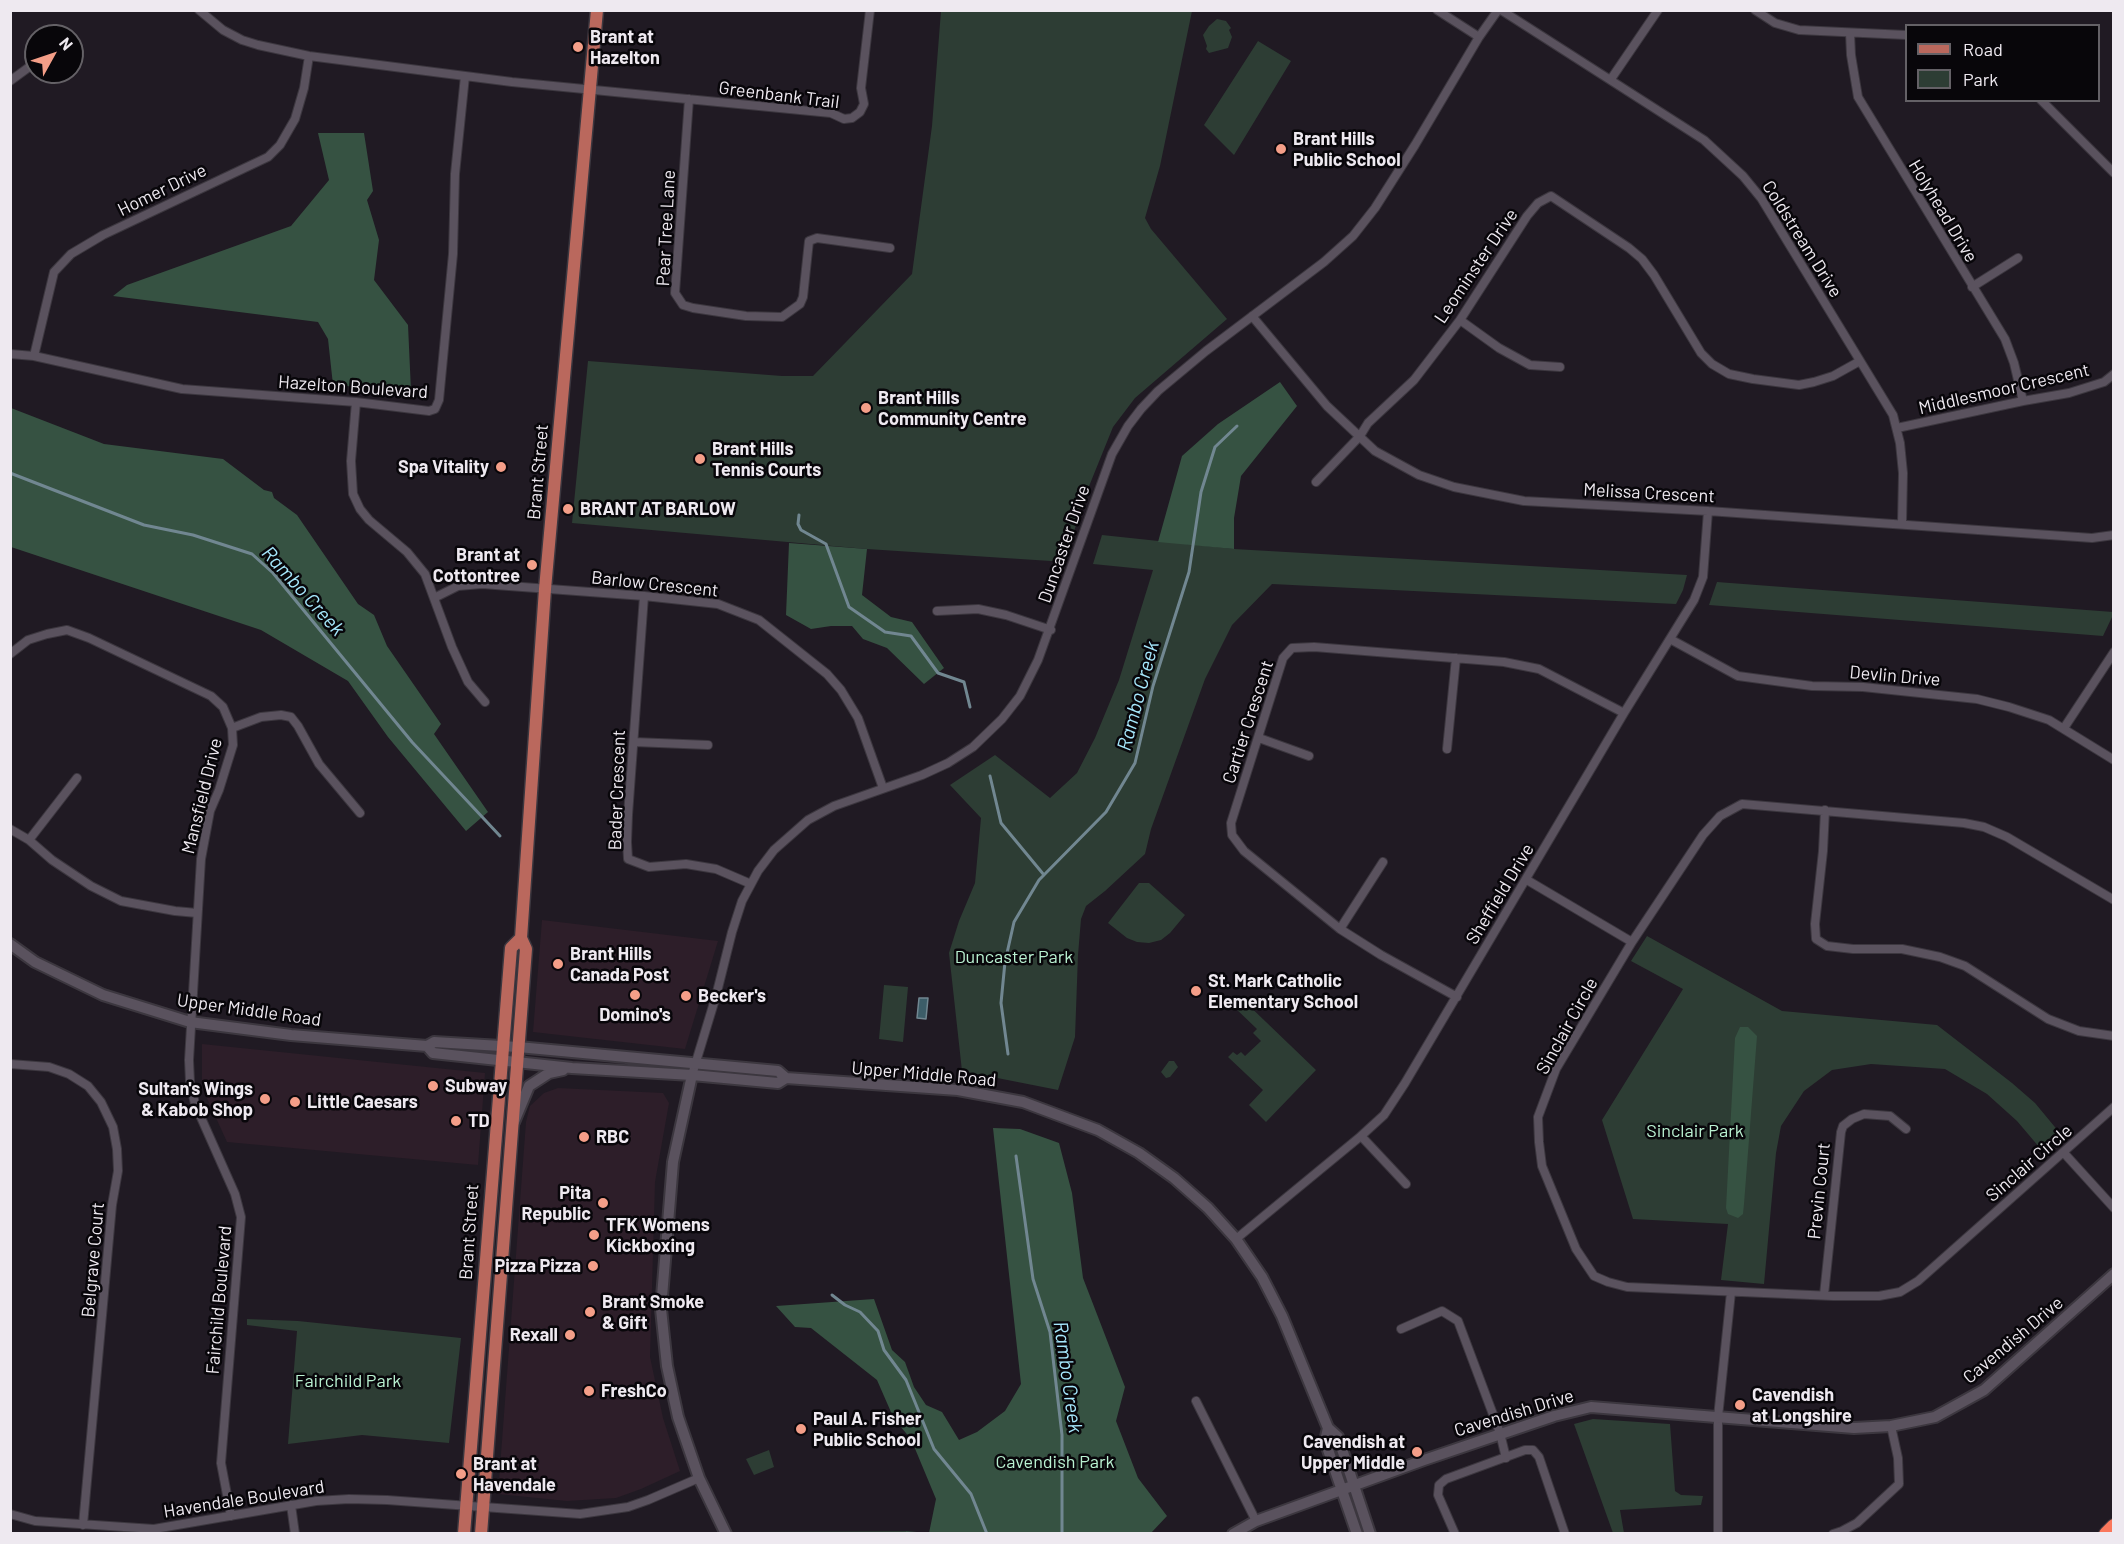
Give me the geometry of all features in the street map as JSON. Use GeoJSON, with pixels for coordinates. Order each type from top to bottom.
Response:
{"type":"FeatureCollection","features":[{"type":"Feature","properties":{"kind":"highway"},"geometry":{"type":"LineString","coordinates":[[2106,1533],[2114,1526]]}},
{"type":"Feature","properties":{"kind":"main road","name":"Brant Street"},"geometry":{"type":"LineString","coordinates":[[481,1533],[525,949],[521,938],[545,589],[597,10]]}},
{"type":"Feature","properties":{"kind":"main road","name":"Brant Street"},"geometry":{"type":"LineString","coordinates":[[464,1533],[511,948],[521,938]]}},
{"type":"Feature","properties":{"kind":"street"},"geometry":{"type":"LineString","coordinates":[[199,10],[223,30],[242,40],[309,56],[589,89]]}},
{"type":"Feature","properties":{"kind":"street","name":"Greenbank Trail"},"geometry":{"type":"LineString","coordinates":[[589,89],[831,113],[844,119],[852,118],[860,112],[864,104],[861,88],[870,10]]}},
{"type":"Feature","properties":{"kind":"street"},"geometry":{"type":"LineString","coordinates":[[1437,10],[1479,37]]}},
{"type":"Feature","properties":{"kind":"street","name":"Duncaster Drive"},"geometry":{"type":"LineString","coordinates":[[692,1075],[742,901],[758,871],[774,850],[808,820],[834,806],[939,767],[973,747],[1002,719],[1020,696],[1051,630],[1112,454],[1128,426],[1158,391],[1324,262],[1353,236],[1375,208],[1479,37],[1499,10]]}},
{"type":"Feature","properties":{"kind":"street","name":"Coldstream Drive"},"geometry":{"type":"LineString","coordinates":[[1499,10],[1704,140],[1743,176],[1761,198],[1893,415],[1898,428],[1903,473],[1902,524]]}},
{"type":"Feature","properties":{"kind":"street"},"geometry":{"type":"LineString","coordinates":[[1611,79],[1658,10]]}},
{"type":"Feature","properties":{"kind":"street"},"geometry":{"type":"LineString","coordinates":[[1755,10],[1775,23],[1799,30],[1905,35]]}},
{"type":"Feature","properties":{"kind":"street","name":"Holyhead Drive"},"geometry":{"type":"LineString","coordinates":[[1850,33],[1858,97],[2005,339],[2023,400]]}},
{"type":"Feature","properties":{"kind":"street","name":"Homer Drive"},"geometry":{"type":"LineString","coordinates":[[34,356],[54,272],[71,254],[104,235],[268,157],[280,145],[295,119],[304,88],[309,56]]}},
{"type":"Feature","properties":{"kind":"street"},"geometry":{"type":"LineString","coordinates":[[10,81],[24,71]]}},
{"type":"Feature","properties":{"kind":"street","name":"Hazelton Boulevard"},"geometry":{"type":"LineString","coordinates":[[10,354],[34,356],[182,389],[356,402],[429,411],[435,409],[439,400],[453,254],[455,174],[465,76]]}},
{"type":"Feature","properties":{"kind":"street","name":"Pear Tree Lane"},"geometry":{"type":"LineString","coordinates":[[689,99],[675,293],[683,305],[746,316],[782,317],[800,304],[803,297],[808,240],[817,238],[890,248]]}},
{"type":"Feature","properties":{"kind":"street"},"geometry":{"type":"LineString","coordinates":[[2043,102],[2114,173]]}},
{"type":"Feature","properties":{"kind":"street","name":"Leominster Drive"},"geometry":{"type":"LineString","coordinates":[[1316,482],[1360,436],[1368,423],[1414,380],[1460,320],[1527,216],[1538,203],[1551,196],[1642,259],[1701,353],[1712,364],[1728,374],[1799,385],[1833,376],[1860,361]]}},
{"type":"Feature","properties":{"kind":"street"},"geometry":{"type":"LineString","coordinates":[[1972,287],[2018,258]]}},
{"type":"Feature","properties":{"kind":"street","name":"Melissa Crescent"},"geometry":{"type":"LineString","coordinates":[[1252,316],[1327,406],[1375,451],[1419,475],[1454,487],[1524,501],[1708,511],[2092,538],[2114,535]]}},
{"type":"Feature","properties":{"kind":"street"},"geometry":{"type":"LineString","coordinates":[[1460,320],[1498,348],[1530,365],[1560,367]]}},
{"type":"Feature","properties":{"kind":"street","name":"Middlesmoor Crescent"},"geometry":{"type":"LineString","coordinates":[[1898,428],[2087,388],[2104,382],[2114,374]]}},
{"type":"Feature","properties":{"kind":"street"},"geometry":{"type":"LineString","coordinates":[[356,402],[351,461],[353,494],[360,509],[369,520],[407,552],[425,574],[452,647],[468,682],[485,702]]}},
{"type":"Feature","properties":{"kind":"street","name":"Sheffield Drive"},"geometry":{"type":"LineString","coordinates":[[1236,1239],[1384,1115],[1694,600],[1703,577],[1708,511]]}},
{"type":"Feature","properties":{"kind":"street","name":"Barlow Crescent"},"geometry":{"type":"LineString","coordinates":[[434,598],[458,586],[470,584],[545,589],[718,604],[759,620],[827,674],[841,690],[858,718],[884,788]]}},
{"type":"Feature","properties":{"kind":"street","name":"Bader Crescent"},"geometry":{"type":"LineString","coordinates":[[644,596],[627,842],[628,859],[649,867],[686,864],[716,869],[751,884]]}},
{"type":"Feature","properties":{"kind":"street"},"geometry":{"type":"LineString","coordinates":[[937,611],[978,609],[1006,615],[1051,630]]}},
{"type":"Feature","properties":{"kind":"street","name":"Mansfield Drive"},"geometry":{"type":"LineString","coordinates":[[10,654],[28,640],[67,630],[89,638],[211,696],[223,707],[232,728],[233,745],[210,811],[204,843],[190,1022]]}},
{"type":"Feature","properties":{"kind":"street","name":"Devlin Drive"},"geometry":{"type":"LineString","coordinates":[[1670,639],[1738,676],[1812,686],[1863,687],[1977,699],[2049,720],[2114,760]]}},
{"type":"Feature","properties":{"kind":"street"},"geometry":{"type":"LineString","coordinates":[[10,640],[17,647]]}},
{"type":"Feature","properties":{"kind":"street","name":"Cartier Crescent"},"geometry":{"type":"LineString","coordinates":[[1457,996],[1382,955],[1340,928],[1244,851],[1232,836],[1232,823],[1283,658],[1292,648],[1314,647],[1504,662],[1539,669],[1624,713]]}},
{"type":"Feature","properties":{"kind":"street"},"geometry":{"type":"LineString","coordinates":[[2064,728],[2114,652]]}},
{"type":"Feature","properties":{"kind":"street"},"geometry":{"type":"LineString","coordinates":[[1447,748],[1456,658]]}},
{"type":"Feature","properties":{"kind":"street"},"geometry":{"type":"LineString","coordinates":[[232,728],[261,717],[281,715],[291,717],[319,764],[360,813]]}},
{"type":"Feature","properties":{"kind":"street"},"geometry":{"type":"LineString","coordinates":[[1259,738],[1309,756]]}},
{"type":"Feature","properties":{"kind":"street"},"geometry":{"type":"LineString","coordinates":[[634,742],[708,746]]}},
{"type":"Feature","properties":{"kind":"street"},"geometry":{"type":"LineString","coordinates":[[29,840],[77,778]]}},
{"type":"Feature","properties":{"kind":"street","name":"Sinclair Circle"},"geometry":{"type":"LineString","coordinates":[[2114,900],[2007,837],[1984,827],[1964,823],[1742,804],[1720,816],[1691,852],[1632,942],[1556,1069],[1538,1117],[1542,1166],[1576,1249],[1594,1276],[1627,1287],[1880,1296],[1900,1292],[1918,1281],[2114,1107]]}},
{"type":"Feature","properties":{"kind":"street"},"geometry":{"type":"LineString","coordinates":[[1825,810],[1815,924],[1816,939],[1827,946],[1853,949],[1902,949],[1941,957],[1965,966],[2048,1019],[2079,1030],[2114,1036]]}},
{"type":"Feature","properties":{"kind":"street"},"geometry":{"type":"LineString","coordinates":[[10,829],[29,840],[52,860],[91,886],[121,901],[197,913]]}},
{"type":"Feature","properties":{"kind":"street"},"geometry":{"type":"LineString","coordinates":[[1340,928],[1383,862]]}},
{"type":"Feature","properties":{"kind":"street"},"geometry":{"type":"LineString","coordinates":[[1527,880],[1632,942]]}},
{"type":"Feature","properties":{"kind":"street","name":"Upper Middle Road"},"geometry":{"type":"LineString","coordinates":[[10,944],[35,962],[103,995],[190,1022],[291,1035],[427,1046],[434,1042],[518,1047],[778,1071],[786,1078]]}},
{"type":"Feature","properties":{"kind":"street","name":"Fairchild Boulevard"},"geometry":{"type":"LineString","coordinates":[[190,1022],[190,1082],[195,1104],[236,1194],[241,1217],[221,1463],[231,1516]]}},
{"type":"Feature","properties":{"kind":"street","name":"Upper Middle Road"},"geometry":{"type":"LineString","coordinates":[[427,1046],[433,1053],[572,1068],[778,1083],[786,1078],[958,1090],[1023,1102],[1098,1130],[1139,1153],[1208,1208],[1236,1239],[1262,1277],[1282,1316],[1328,1428],[1338,1437],[1370,1533]]}},
{"type":"Feature","properties":{"kind":"street","name":"Belgrave Court"},"geometry":{"type":"LineString","coordinates":[[10,1064],[49,1067],[69,1074],[88,1086],[101,1102],[113,1127],[117,1149],[118,1171],[112,1205],[83,1525]]}},
{"type":"Feature","properties":{"kind":"street"},"geometry":{"type":"LineString","coordinates":[[511,1128],[529,1086],[549,1073],[572,1068]]}},
{"type":"Feature","properties":{"kind":"street"},"geometry":{"type":"LineString","coordinates":[[692,1075],[673,1161],[661,1309],[667,1366],[676,1410],[699,1478],[726,1533]]}},
{"type":"Feature","properties":{"kind":"street","name":"Previn Court"},"geometry":{"type":"LineString","coordinates":[[1824,1295],[1840,1132],[1851,1119],[1864,1114],[1890,1116],[1906,1129]]}},
{"type":"Feature","properties":{"kind":"street"},"geometry":{"type":"LineString","coordinates":[[1361,1136],[1406,1184]]}},
{"type":"Feature","properties":{"kind":"street"},"geometry":{"type":"LineString","coordinates":[[2064,1153],[2114,1208]]}},
{"type":"Feature","properties":{"kind":"street","name":"Cavendish Drive"},"geometry":{"type":"LineString","coordinates":[[1233,1533],[1256,1521],[1354,1485],[1500,1434],[1591,1407],[1854,1428],[1891,1426],[1935,1417],[1984,1390],[2114,1275]]}},
{"type":"Feature","properties":{"kind":"street"},"geometry":{"type":"LineString","coordinates":[[1718,1533],[1718,1417],[1731,1292]]}},
{"type":"Feature","properties":{"kind":"street"},"geometry":{"type":"LineString","coordinates":[[1401,1329],[1442,1311],[1458,1321],[1500,1434],[1506,1458]]}},
{"type":"Feature","properties":{"kind":"street"},"geometry":{"type":"LineString","coordinates":[[1196,1401],[1256,1521]]}},
{"type":"Feature","properties":{"kind":"street"},"geometry":{"type":"LineString","coordinates":[[1833,1533],[1857,1523],[1899,1484],[1898,1458],[1891,1426]]}},
{"type":"Feature","properties":{"kind":"street","name":"Upper Middle Road"},"geometry":{"type":"LineString","coordinates":[[1328,1428],[1325,1441],[1357,1533]]}},
{"type":"Feature","properties":{"kind":"street"},"geometry":{"type":"LineString","coordinates":[[1455,1533],[1438,1494],[1439,1485],[1446,1479],[1525,1450],[1533,1450],[1539,1457],[1565,1533]]}},
{"type":"Feature","properties":{"kind":"street","name":"Havendale Boulevard"},"geometry":{"type":"LineString","coordinates":[[10,1514],[35,1521],[154,1529],[316,1501],[349,1499],[580,1515],[604,1512],[648,1500],[699,1478]]}},
{"type":"Feature","properties":{"kind":"street"},"geometry":{"type":"LineString","coordinates":[[291,1505],[295,1533]]}},
{"type":"Feature","properties":{"kind":"shaded area"},"geometry":{"type":"Polygon","coordinates":[[[542,920],[718,941],[685,1049],[533,1032],[542,920]]]}},
{"type":"Feature","properties":{"kind":"shaded area"},"geometry":{"type":"Polygon","coordinates":[[[202,1044],[485,1073],[478,1165],[227,1142],[206,1096],[202,1080],[202,1044]]]}},
{"type":"Feature","properties":{"kind":"shaded area"},"geometry":{"type":"Polygon","coordinates":[[[558,1088],[663,1093],[669,1103],[655,1182],[650,1357],[663,1418],[680,1471],[616,1498],[567,1501],[498,1494],[526,1122],[530,1106],[544,1093],[558,1088]]]}},
{"type":"Feature","properties":{"kind":"green space"},"geometry":{"type":"Polygon","coordinates":[[[941,11],[1192,11],[1160,166],[1145,218],[1151,229],[1227,319],[1135,398],[1113,427],[1081,506],[1066,562],[867,549],[572,523],[588,361],[782,376],[813,376],[912,274],[932,126],[941,11]]]}},
{"type":"Feature","properties":{"kind":"green space"},"geometry":{"type":"Polygon","coordinates":[[[1217,19],[1226,21],[1231,28],[1229,30],[1232,37],[1228,48],[1209,53],[1203,35],[1217,19]]]}},
{"type":"Feature","properties":{"kind":"green space"},"geometry":{"type":"Polygon","coordinates":[[[1258,41],[1291,61],[1234,155],[1204,125],[1258,41]]]}},
{"type":"Feature","properties":{"kind":"green space"},"geometry":{"type":"Polygon","coordinates":[[[318,133],[364,133],[373,191],[367,200],[379,240],[374,280],[408,325],[411,391],[333,385],[328,339],[318,322],[113,296],[127,285],[291,226],[329,180],[318,133]]]}},
{"type":"Feature","properties":{"kind":"green space"},"geometry":{"type":"Polygon","coordinates":[[[1280,382],[1297,406],[1241,476],[1234,518],[1234,549],[1158,542],[1182,456],[1218,424],[1280,382]]]}},
{"type":"Feature","properties":{"kind":"green space"},"geometry":{"type":"Polygon","coordinates":[[[11,408],[104,444],[223,459],[264,490],[272,492],[274,498],[297,515],[358,604],[374,615],[387,646],[441,724],[434,734],[488,812],[466,831],[388,737],[348,681],[261,630],[11,547],[11,408]]]}},
{"type":"Feature","properties":{"kind":"green space","name":"Duncaster Park"},"geometry":{"type":"Polygon","coordinates":[[[1102,535],[1234,549],[1687,575],[1676,604],[1272,584],[1232,625],[1205,679],[1151,829],[1145,854],[1086,906],[1081,919],[1075,1037],[1058,1090],[962,1071],[949,953],[975,883],[981,818],[950,785],[995,755],[1050,798],[1077,773],[1095,738],[1119,680],[1153,570],[1093,564],[1102,535]]]}},
{"type":"Feature","properties":{"kind":"green space"},"geometry":{"type":"Polygon","coordinates":[[[789,543],[867,549],[862,595],[891,617],[912,622],[944,668],[924,684],[887,648],[863,639],[852,626],[811,629],[786,615],[789,543]]]}},
{"type":"Feature","properties":{"kind":"green space"},"geometry":{"type":"Polygon","coordinates":[[[1717,582],[2113,612],[2113,615],[2103,636],[1709,605],[1717,582]]]}},
{"type":"Feature","properties":{"kind":"green space"},"geometry":{"type":"Polygon","coordinates":[[[1139,883],[1149,883],[1185,915],[1161,940],[1149,943],[1137,942],[1127,938],[1108,923],[1139,883]]]}},
{"type":"Feature","properties":{"kind":"green space","name":"Sinclair Park"},"geometry":{"type":"Polygon","coordinates":[[[1647,936],[1782,1011],[1937,1025],[2035,1103],[2064,1138],[2045,1154],[2017,1121],[1987,1094],[1945,1069],[1871,1064],[1832,1070],[1804,1091],[1781,1126],[1776,1153],[1764,1284],[1721,1280],[1728,1224],[1633,1219],[1602,1120],[1683,989],[1631,961],[1647,936]]]}},
{"type":"Feature","properties":{"kind":"green space"},"geometry":{"type":"Polygon","coordinates":[[[884,985],[908,987],[903,1042],[879,1039],[884,985]]]}},
{"type":"Feature","properties":{"kind":"green space"},"geometry":{"type":"Polygon","coordinates":[[[1240,997],[1316,1070],[1266,1122],[1249,1105],[1263,1090],[1228,1057],[1233,1052],[1237,1055],[1241,1052],[1245,1056],[1261,1041],[1253,1033],[1257,1029],[1233,1006],[1240,997]]]}},
{"type":"Feature","properties":{"kind":"green space"},"geometry":{"type":"Polygon","coordinates":[[[1740,1027],[1748,1027],[1757,1036],[1743,1214],[1738,1218],[1728,1214],[1726,1208],[1735,1038],[1740,1027]]]}},
{"type":"Feature","properties":{"kind":"green space"},"geometry":{"type":"Polygon","coordinates":[[[1169,1061],[1174,1061],[1178,1067],[1170,1077],[1166,1078],[1161,1072],[1169,1061]]]}},
{"type":"Feature","properties":{"kind":"green space","name":"Cavendish Park"},"geometry":{"type":"Polygon","coordinates":[[[993,1128],[1020,1129],[1059,1143],[1072,1193],[1083,1278],[1125,1387],[1116,1421],[1138,1478],[1167,1516],[1151,1533],[929,1533],[936,1499],[911,1439],[894,1419],[877,1380],[811,1328],[795,1327],[776,1306],[874,1299],[892,1350],[905,1362],[914,1387],[926,1405],[942,1412],[959,1440],[977,1432],[1005,1411],[1021,1384],[993,1128]]]}},
{"type":"Feature","properties":{"kind":"green space","name":"Fairchild Park"},"geometry":{"type":"Polygon","coordinates":[[[247,1319],[298,1321],[461,1338],[449,1443],[362,1435],[288,1444],[297,1331],[247,1325],[247,1319]]]}},
{"type":"Feature","properties":{"kind":"green space"},"geometry":{"type":"Polygon","coordinates":[[[1593,1419],[1670,1424],[1675,1491],[1681,1495],[1703,1496],[1701,1505],[1620,1510],[1624,1533],[1613,1533],[1574,1424],[1593,1419]]]}},
{"type":"Feature","properties":{"kind":"green space"},"geometry":{"type":"Polygon","coordinates":[[[769,1450],[774,1467],[754,1475],[746,1459],[769,1450]]]}},
{"type":"Feature","properties":{"kind":"green space"},"geometry":{"type":"Polygon","coordinates":[[[905,1531],[907,1533],[743,1534],[742,1532],[905,1531]]]}},
{"type":"Feature","properties":{"kind":"water"},"geometry":{"type":"Polygon","coordinates":[[[919,998],[928,998],[926,1019],[917,1018],[919,998]]]}},
{"type":"Feature","properties":{"kind":"waterway","name":"Rambo Creek"},"geometry":{"type":"LineString","coordinates":[[1008,1054],[1001,1003],[1005,962],[1014,922],[1039,880],[1106,812],[1135,763],[1153,686],[1189,572],[1201,492],[1215,447],[1237,426]]}},
{"type":"Feature","properties":{"kind":"waterway","name":"Rambo Creek"},"geometry":{"type":"LineString","coordinates":[[10,473],[144,525],[193,535],[252,554],[273,573],[412,742],[500,836]]}},
{"type":"Feature","properties":{"kind":"waterway"},"geometry":{"type":"LineString","coordinates":[[799,515],[798,524],[801,530],[826,544],[849,607],[885,632],[911,636],[938,673],[964,682],[970,707]]}},
{"type":"Feature","properties":{"kind":"waterway"},"geometry":{"type":"LineString","coordinates":[[990,776],[1001,823],[1044,875]]}},
{"type":"Feature","properties":{"kind":"waterway","name":"Rambo Creek"},"geometry":{"type":"LineString","coordinates":[[1016,1156],[1033,1279],[1050,1332],[1062,1435],[1062,1534]]}},
{"type":"Feature","properties":{"kind":"waterway"},"geometry":{"type":"LineString","coordinates":[[832,1295],[845,1305],[860,1312],[878,1331],[884,1350],[906,1380],[934,1449],[971,1494],[987,1534]]}},
{"type":"Feature","properties":{"kind":"place","name":"Brant at Hazelton"},"geometry":{"type":"Point","coordinates":[578,47]}},
{"type":"Feature","properties":{"kind":"place","name":"Brant Hills Public School"},"geometry":{"type":"Point","coordinates":[1281,149]}},
{"type":"Feature","properties":{"kind":"place","name":"Brant Hills Community Centre"},"geometry":{"type":"Point","coordinates":[866,408]}},
{"type":"Feature","properties":{"kind":"place","name":"Brant Hills Tennis Courts"},"geometry":{"type":"Point","coordinates":[700,459]}},
{"type":"Feature","properties":{"kind":"place","name":"Spa Vitality"},"geometry":{"type":"Point","coordinates":[501,467]}},
{"type":"Feature","properties":{"kind":"place","name":"BRANT AT BARLOW"},"geometry":{"type":"Point","coordinates":[568,509]}},
{"type":"Feature","properties":{"kind":"place","name":"Brant at Cottontree"},"geometry":{"type":"Point","coordinates":[532,565]}},
{"type":"Feature","properties":{"kind":"place","name":"Brant Hills Canada Post"},"geometry":{"type":"Point","coordinates":[558,964]}},
{"type":"Feature","properties":{"kind":"place","name":"St. Mark Catholic Elementary School"},"geometry":{"type":"Point","coordinates":[1196,991]}},
{"type":"Feature","properties":{"kind":"place","name":"Domino's"},"geometry":{"type":"Point","coordinates":[635,995]}},
{"type":"Feature","properties":{"kind":"place","name":"Becker's"},"geometry":{"type":"Point","coordinates":[686,996]}},
{"type":"Feature","properties":{"kind":"place","name":"Subway"},"geometry":{"type":"Point","coordinates":[433,1086]}},
{"type":"Feature","properties":{"kind":"place","name":"Sultan's Wings & Kabob Shop"},"geometry":{"type":"Point","coordinates":[265,1099]}},
{"type":"Feature","properties":{"kind":"place","name":"Little Caesars"},"geometry":{"type":"Point","coordinates":[295,1102]}},
{"type":"Feature","properties":{"kind":"place","name":"TD"},"geometry":{"type":"Point","coordinates":[456,1121]}},
{"type":"Feature","properties":{"kind":"place","name":"RBC"},"geometry":{"type":"Point","coordinates":[584,1137]}},
{"type":"Feature","properties":{"kind":"place","name":"Pita Republic"},"geometry":{"type":"Point","coordinates":[603,1203]}},
{"type":"Feature","properties":{"kind":"place","name":"TFK Womens Kickboxing"},"geometry":{"type":"Point","coordinates":[594,1235]}},
{"type":"Feature","properties":{"kind":"place","name":"Pizza Pizza"},"geometry":{"type":"Point","coordinates":[593,1266]}},
{"type":"Feature","properties":{"kind":"place","name":"Brant Smoke & Gift"},"geometry":{"type":"Point","coordinates":[590,1312]}},
{"type":"Feature","properties":{"kind":"place","name":"Rexall"},"geometry":{"type":"Point","coordinates":[570,1335]}},
{"type":"Feature","properties":{"kind":"place","name":"FreshCo"},"geometry":{"type":"Point","coordinates":[589,1391]}},
{"type":"Feature","properties":{"kind":"place","name":"Cavendish at Longshire"},"geometry":{"type":"Point","coordinates":[1740,1405]}},
{"type":"Feature","properties":{"kind":"place","name":"Paul A. Fisher Public School"},"geometry":{"type":"Point","coordinates":[801,1429]}},
{"type":"Feature","properties":{"kind":"place","name":"Cavendish at Upper Middle"},"geometry":{"type":"Point","coordinates":[1417,1452]}},
{"type":"Feature","properties":{"kind":"place","name":"Brant at Havendale"},"geometry":{"type":"Point","coordinates":[461,1474]}}]}
